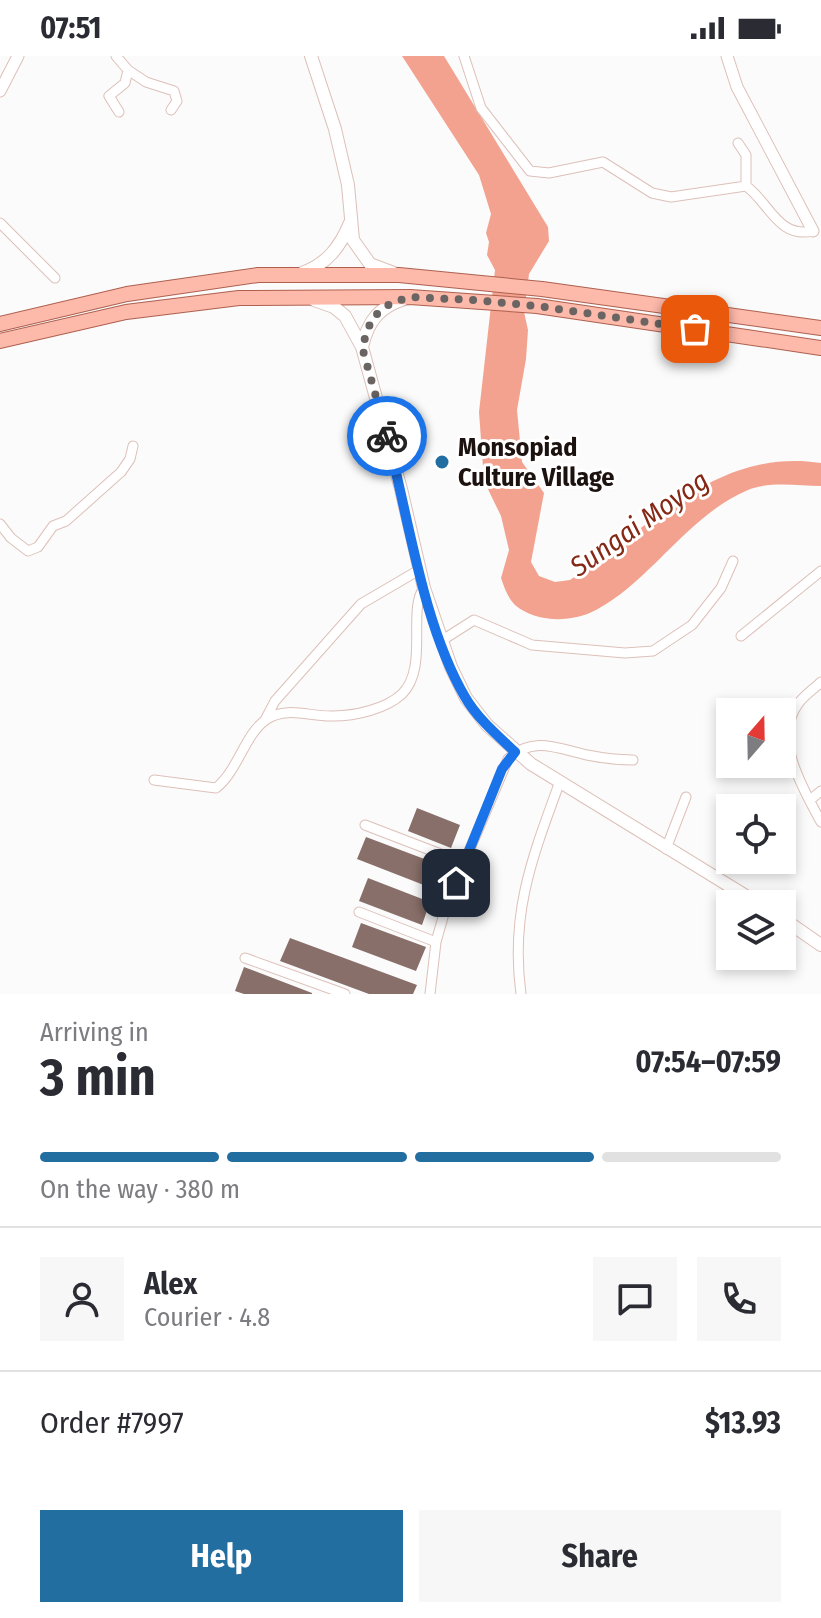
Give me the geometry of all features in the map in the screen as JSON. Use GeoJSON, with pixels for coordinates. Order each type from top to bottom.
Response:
{"type":"FeatureCollection","features":[{"type":"Feature","properties":{"kind":"main road"},"geometry":{"type":"LineString","coordinates":[[311,56],[342,157],[353,240],[370,264],[399,275]]}},
{"type":"Feature","properties":{"kind":"main road"},"geometry":{"type":"LineString","coordinates":[[298,275],[323,263],[334,252],[350,223]]}},
{"type":"Feature","properties":{"kind":"main road"},"geometry":{"type":"LineString","coordinates":[[0,324],[127,294],[258,275],[399,275],[542,289],[821,328]]}},
{"type":"Feature","properties":{"kind":"main road"},"geometry":{"type":"LineString","coordinates":[[303,297],[334,307],[345,316],[362,347],[424,588],[441,641],[466,698],[487,725],[515,752],[559,784],[735,890]]}},
{"type":"Feature","properties":{"kind":"main road"},"geometry":{"type":"LineString","coordinates":[[362,347],[366,331],[380,309],[410,297]]}},
{"type":"Feature","properties":{"kind":"main road"},"geometry":{"type":"LineString","coordinates":[[0,341],[126,312],[239,298],[410,297],[537,306],[821,348]]}},
{"type":"Feature","properties":{"kind":"main road"},"geometry":{"type":"LineString","coordinates":[[796,927],[819,943]]}},
{"type":"Feature","properties":{"kind":"street"},"geometry":{"type":"LineString","coordinates":[[0,91],[18,56]]}},
{"type":"Feature","properties":{"kind":"street"},"geometry":{"type":"LineString","coordinates":[[116,56],[128,70],[146,82],[174,91],[177,101],[171,110]]}},
{"type":"Feature","properties":{"kind":"street"},"geometry":{"type":"LineString","coordinates":[[464,56],[481,108],[530,171],[549,173],[603,162],[652,193],[671,197],[746,186],[759,197],[778,222],[808,232]]}},
{"type":"Feature","properties":{"kind":"street"},"geometry":{"type":"LineString","coordinates":[[727,56],[737,87],[808,232]]}},
{"type":"Feature","properties":{"kind":"street"},"geometry":{"type":"LineString","coordinates":[[119,112],[109,96],[125,83],[128,70]]}},
{"type":"Feature","properties":{"kind":"street"},"geometry":{"type":"LineString","coordinates":[[738,143],[746,155],[746,186]]}},
{"type":"Feature","properties":{"kind":"street"},"geometry":{"type":"LineString","coordinates":[[0,223],[55,278]]}},
{"type":"Feature","properties":{"kind":"street"},"geometry":{"type":"LineString","coordinates":[[0,524],[11,538],[28,551],[38,547],[53,526],[66,521],[121,472],[130,459],[133,446]]}},
{"type":"Feature","properties":{"kind":"street"},"geometry":{"type":"LineString","coordinates":[[441,641],[474,620],[532,645],[625,653],[653,651],[692,625],[721,588],[733,561]]}},
{"type":"Feature","properties":{"kind":"street"},"geometry":{"type":"LineString","coordinates":[[154,780],[216,788],[226,781],[275,701],[361,604],[419,570]]}},
{"type":"Feature","properties":{"kind":"street"},"geometry":{"type":"LineString","coordinates":[[741,636],[821,571]]}},
{"type":"Feature","properties":{"kind":"street"},"geometry":{"type":"LineString","coordinates":[[265,720],[282,713],[346,716],[375,709],[403,693],[413,673],[419,631],[418,600],[424,588]]}},
{"type":"Feature","properties":{"kind":"street"},"geometry":{"type":"LineString","coordinates":[[821,682],[797,704],[789,735],[792,764],[821,822]]}},
{"type":"Feature","properties":{"kind":"street"},"geometry":{"type":"LineString","coordinates":[[430,994],[436,942],[502,769],[515,752],[542,744],[584,755],[633,760]]}},
{"type":"Feature","properties":{"kind":"street"},"geometry":{"type":"LineString","coordinates":[[521,994],[516,951],[518,913],[559,784]]}},
{"type":"Feature","properties":{"kind":"street"},"geometry":{"type":"LineString","coordinates":[[810,800],[821,791]]}},
{"type":"Feature","properties":{"kind":"street"},"geometry":{"type":"LineString","coordinates":[[666,849],[686,797]]}},
{"type":"Feature","properties":{"kind":"street"},"geometry":{"type":"LineString","coordinates":[[365,825],[464,863]]}},
{"type":"Feature","properties":{"kind":"street"},"geometry":{"type":"LineString","coordinates":[[359,912],[436,942]]}},
{"type":"Feature","properties":{"kind":"street"},"geometry":{"type":"LineString","coordinates":[[245,958],[345,994]]}},
{"type":"Feature","properties":{"kind":"shaded area"},"geometry":{"type":"Polygon","coordinates":[[[402,56],[444,56],[548,227],[549,241],[529,274],[524,312],[528,330],[526,359],[517,410],[522,462],[544,493],[531,562],[539,576],[555,582],[570,580],[686,496],[717,479],[749,467],[784,461],[821,463],[821,486],[765,486],[726,501],[688,531],[635,583],[616,598],[586,614],[565,619],[544,618],[515,605],[501,578],[509,550],[501,516],[484,481],[479,412],[495,270],[487,255],[489,242],[486,233],[491,214],[479,175],[402,56]]]}},
{"type":"Feature","properties":{"kind":"building"},"geometry":{"type":"Polygon","coordinates":[[[417,808],[460,825],[451,848],[408,831],[417,808]]]}},
{"type":"Feature","properties":{"kind":"building"},"geometry":{"type":"Polygon","coordinates":[[[366,837],[443,866],[434,889],[357,859],[366,837]]]}},
{"type":"Feature","properties":{"kind":"building"},"geometry":{"type":"Polygon","coordinates":[[[368,878],[430,902],[422,925],[359,901],[368,878]]]}},
{"type":"Feature","properties":{"kind":"building"},"geometry":{"type":"Polygon","coordinates":[[[361,923],[426,947],[416,971],[352,947],[361,923]]]}},
{"type":"Feature","properties":{"kind":"building"},"geometry":{"type":"Polygon","coordinates":[[[290,938],[417,985],[413,994],[369,994],[280,961],[290,938]]]}},
{"type":"Feature","properties":{"kind":"building"},"geometry":{"type":"Polygon","coordinates":[[[244,967],[312,994],[244,994],[235,991],[244,967]]]}},
{"type":"Feature","properties":{"kind":"way so far"},"geometry":{"type":"LineString","coordinates":[[387,436],[362,347],[372,318],[391,303],[410,297],[473,300],[695,329]]}},
{"type":"Feature","properties":{"kind":"place","name":"Monsopiad Culture Village"},"geometry":{"type":"Point","coordinates":[442,462]}},
{"type":"Feature","properties":{"kind":"route"},"geometry":{"type":"LineString","coordinates":[[387,436],[419,570],[451,667],[466,698],[487,725],[515,752],[502,769],[456,883]]}},
{"type":"Feature","properties":{"kind":"water label","name":"Sungai Moyog"},"geometry":{"type":"Point","coordinates":[639,523]}}]}
